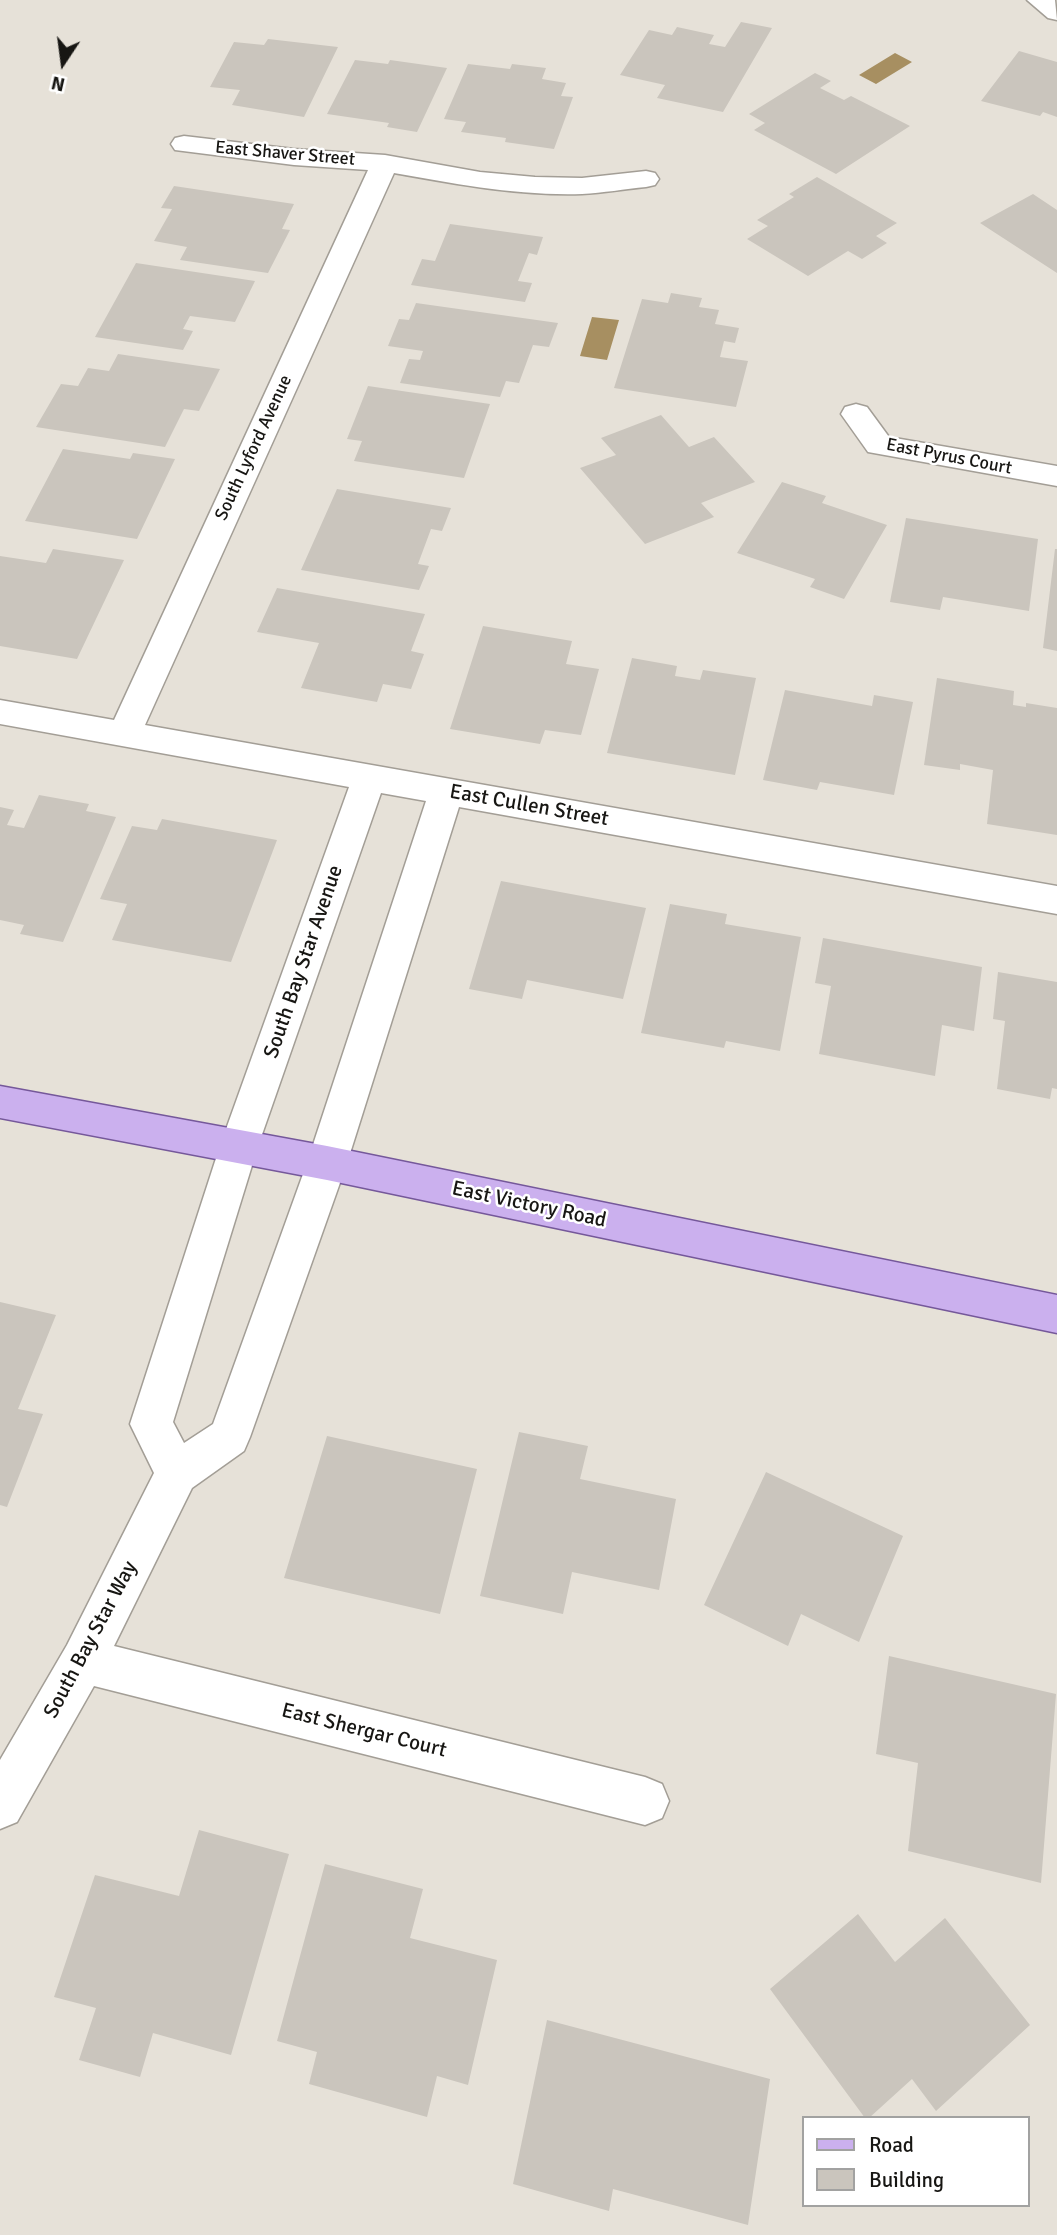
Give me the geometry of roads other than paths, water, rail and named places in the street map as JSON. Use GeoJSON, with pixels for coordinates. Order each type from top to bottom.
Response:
{"type":"FeatureCollection","features":[{"type":"Feature","properties":{"kind":"main road","name":"East Victory Road"},"geometry":{"type":"LineString","coordinates":[[0,1102],[327,1163],[1057,1314]]}},
{"type":"Feature","properties":{"kind":"street"},"geometry":{"type":"LineString","coordinates":[[1039,0],[1057,13]]}},
{"type":"Feature","properties":{"kind":"street","name":"East Shaver Street"},"geometry":{"type":"LineString","coordinates":[[184,144],[294,157],[385,163],[480,180],[535,185],[582,186],[646,179]]}},
{"type":"Feature","properties":{"kind":"street","name":"South Lyford Avenue"},"geometry":{"type":"LineString","coordinates":[[124,734],[181,604],[385,163]]}},
{"type":"Feature","properties":{"kind":"street","name":"East Pyrus Court"},"geometry":{"type":"LineString","coordinates":[[856,414],[879,445],[1057,476]]}},
{"type":"Feature","properties":{"kind":"street","name":"East Cullen Street"},"geometry":{"type":"LineString","coordinates":[[0,712],[1057,900]]}},
{"type":"Feature","properties":{"kind":"street","name":"South Bay Star Avenue"},"geometry":{"type":"LineString","coordinates":[[239,1146],[369,778]]}},
{"type":"Feature","properties":{"kind":"street"},"geometry":{"type":"LineString","coordinates":[[327,1163],[446,792]]}},
{"type":"Feature","properties":{"kind":"street"},"geometry":{"type":"LineString","coordinates":[[177,1473],[151,1423],[239,1146]]}},
{"type":"Feature","properties":{"kind":"street","name":"South Bay Star Way"},"geometry":{"type":"LineString","coordinates":[[0,1805],[83,1661],[177,1473],[229,1437],[327,1163]]}},
{"type":"Feature","properties":{"kind":"street","name":"East Shergar Court"},"geometry":{"type":"LineString","coordinates":[[83,1661],[645,1801]]}}]}
